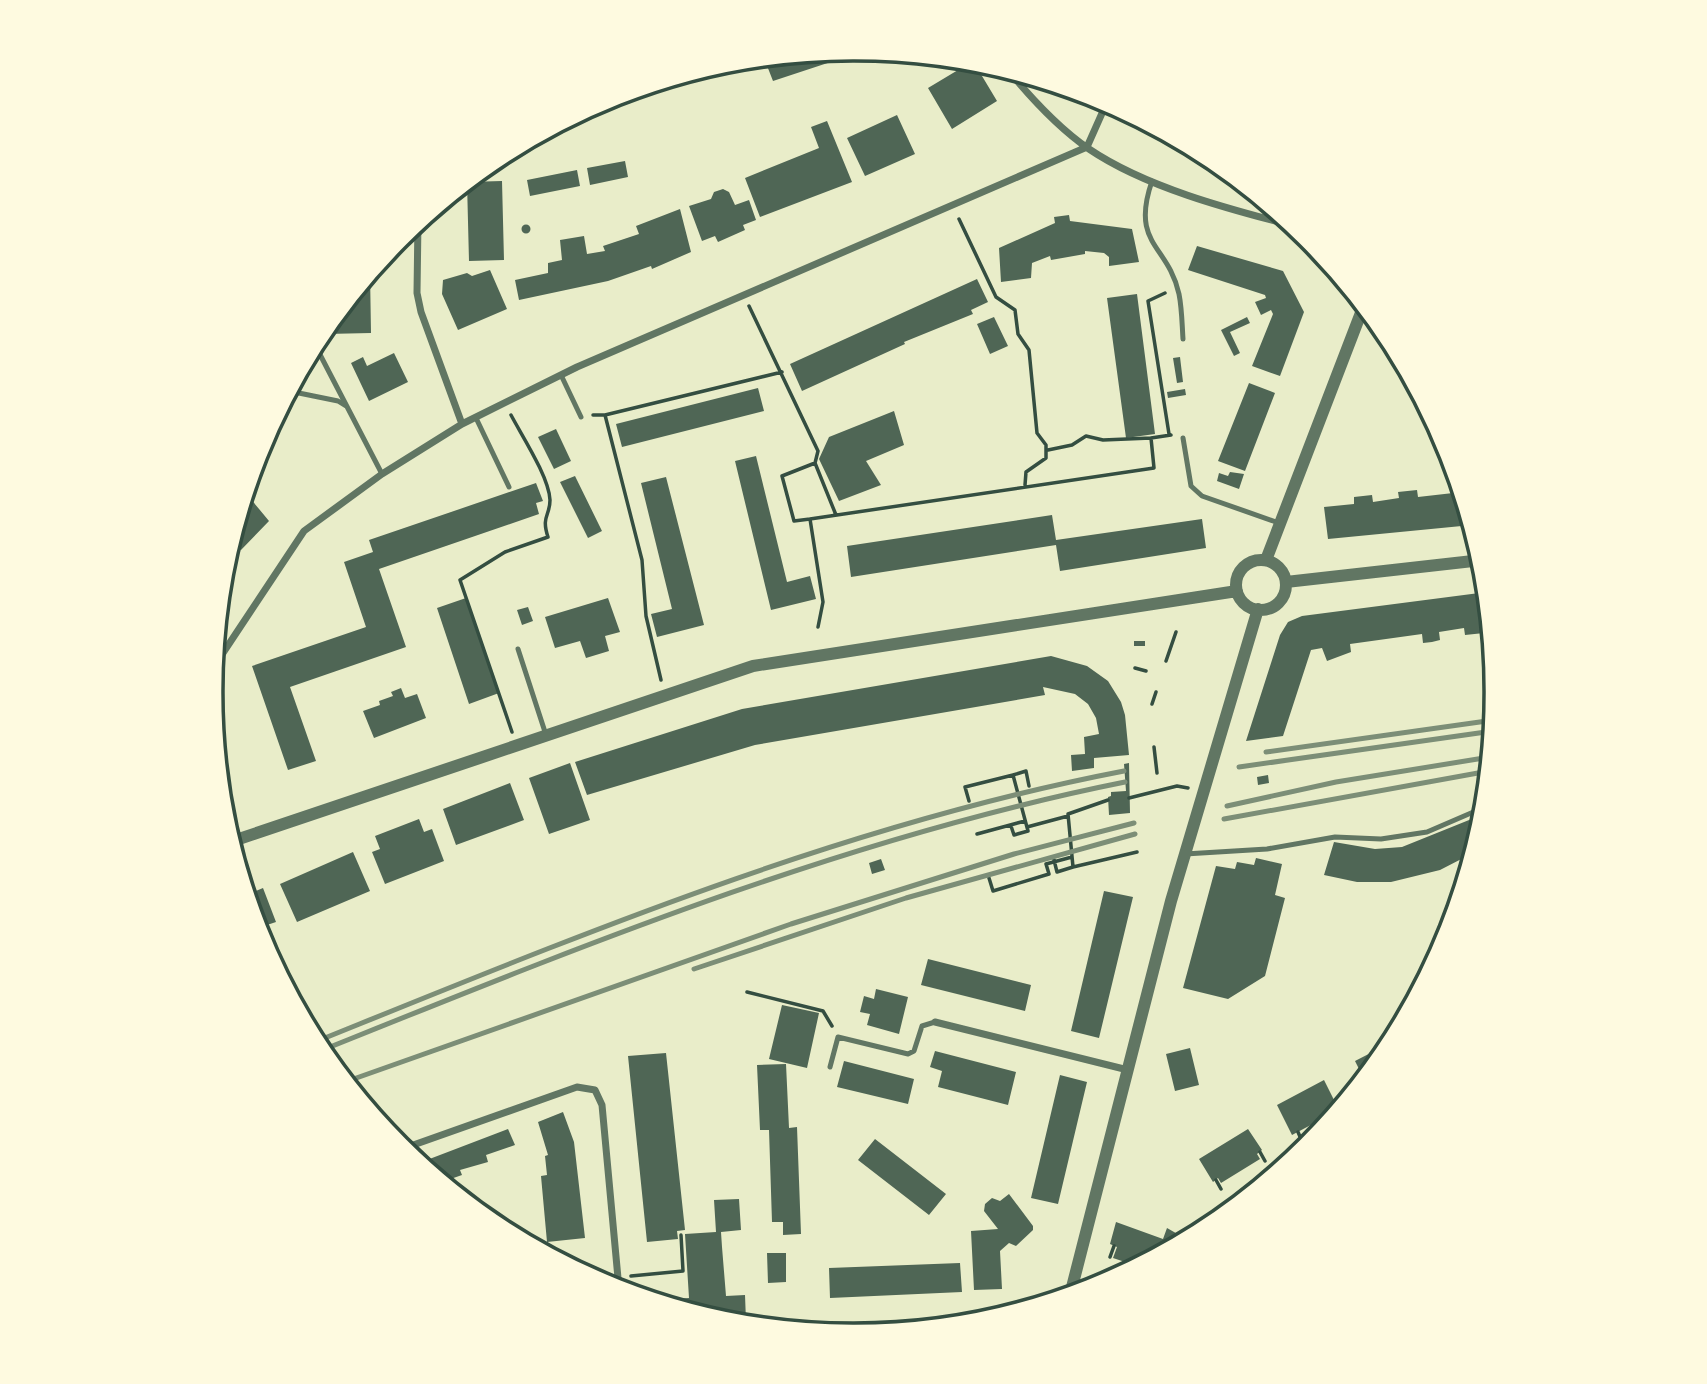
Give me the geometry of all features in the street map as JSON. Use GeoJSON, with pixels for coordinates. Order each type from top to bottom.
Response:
{"type":"FeatureCollection","features":[{"type":"Feature","properties":{"kind":"street"},"geometry":{"type":"LineString","coordinates":[[1025,85],[1087,147],[1118,167],[1152,181],[1269,218]]}},
{"type":"Feature","properties":{"kind":"street"},"geometry":{"type":"LineString","coordinates":[[224,650],[304,531],[382,474],[463,424],[561,375],[1087,147],[1102,112]]}},
{"type":"Feature","properties":{"kind":"street"},"geometry":{"type":"LineString","coordinates":[[418,236],[417,293],[421,312],[463,424]]}},
{"type":"Feature","properties":{"kind":"street"},"geometry":{"type":"LineString","coordinates":[[1266,560],[1360,316]]}},
{"type":"Feature","properties":{"kind":"street"},"geometry":{"type":"LineString","coordinates":[[1266,560],[1278,565],[1286,582],[1279,602],[1258,609],[1245,603],[1237,591],[1239,574],[1250,562],[1266,560]]}},
{"type":"Feature","properties":{"kind":"street"},"geometry":{"type":"LineString","coordinates":[[1286,582],[1470,562]]}},
{"type":"Feature","properties":{"kind":"street"},"geometry":{"type":"LineString","coordinates":[[240,839],[753,666],[1237,591]]}},
{"type":"Feature","properties":{"kind":"street"},"geometry":{"type":"LineString","coordinates":[[1073,1283],[1186,851],[1258,609]]}},
{"type":"Feature","properties":{"kind":"street"},"geometry":{"type":"LineString","coordinates":[[935,1022],[1128,1070]]}},
{"type":"Feature","properties":{"kind":"street"},"geometry":{"type":"LineString","coordinates":[[414,1145],[577,1087],[595,1090],[602,1105],[618,1277]]}},
{"type":"Feature","properties":{"kind":"lane"},"geometry":{"type":"LineString","coordinates":[[1152,181],[1143,206],[1145,221],[1177,287],[1183,339]]}},
{"type":"Feature","properties":{"kind":"lane"},"geometry":{"type":"LineString","coordinates":[[321,355],[382,474]]}},
{"type":"Feature","properties":{"kind":"lane"},"geometry":{"type":"LineString","coordinates":[[561,375],[582,417]]}},
{"type":"Feature","properties":{"kind":"lane"},"geometry":{"type":"LineString","coordinates":[[328,398],[336,397],[338,387]]}},
{"type":"Feature","properties":{"kind":"lane"},"geometry":{"type":"LineString","coordinates":[[299,393],[328,398],[349,408]]}},
{"type":"Feature","properties":{"kind":"lane"},"geometry":{"type":"LineString","coordinates":[[476,418],[509,487]]}},
{"type":"Feature","properties":{"kind":"lane"},"geometry":{"type":"LineString","coordinates":[[1182,436],[1191,486],[1202,496],[1279,523]]}},
{"type":"Feature","properties":{"kind":"lane"},"geometry":{"type":"LineString","coordinates":[[518,649],[546,735]]}},
{"type":"Feature","properties":{"kind":"lane"},"geometry":{"type":"LineString","coordinates":[[1186,851],[1267,849],[1335,837],[1381,839],[1427,832],[1472,812]]}},
{"type":"Feature","properties":{"kind":"lane"},"geometry":{"type":"LineString","coordinates":[[830,1067],[838,1037],[908,1054],[914,1051],[922,1026],[935,1022]]}},
{"type":"Feature","properties":{"kind":"path"},"geometry":{"type":"LineString","coordinates":[[953,205],[996,297],[1015,310],[1018,334],[1029,350],[1037,433],[1047,450],[1046,458],[1026,472],[1025,485]]}},
{"type":"Feature","properties":{"kind":"path"},"geometry":{"type":"LineString","coordinates":[[1170,435],[1149,301],[1177,287]]}},
{"type":"Feature","properties":{"kind":"path"},"geometry":{"type":"LineString","coordinates":[[743,296],[818,450],[814,463],[835,515]]}},
{"type":"Feature","properties":{"kind":"path"},"geometry":{"type":"LineString","coordinates":[[588,404],[593,416],[604,415],[782,372]]}},
{"type":"Feature","properties":{"kind":"path"},"geometry":{"type":"LineString","coordinates":[[505,403],[541,475],[550,500],[543,522],[548,537],[505,552],[460,580],[517,745]]}},
{"type":"Feature","properties":{"kind":"path"},"geometry":{"type":"LineString","coordinates":[[604,415],[642,560],[646,616],[665,695]]}},
{"type":"Feature","properties":{"kind":"path"},"geometry":{"type":"LineString","coordinates":[[1047,450],[1072,445],[1086,436],[1103,440],[1182,436]]}},
{"type":"Feature","properties":{"kind":"path"},"geometry":{"type":"LineString","coordinates":[[814,463],[782,475],[794,521],[1154,468],[1150,438]]}},
{"type":"Feature","properties":{"kind":"path"},"geometry":{"type":"LineString","coordinates":[[810,519],[823,602],[818,627]]}},
{"type":"Feature","properties":{"kind":"path"},"geometry":{"type":"LineString","coordinates":[[1166,661],[1176,632]]}},
{"type":"Feature","properties":{"kind":"path"},"geometry":{"type":"LineString","coordinates":[[1135,668],[1146,671]]}},
{"type":"Feature","properties":{"kind":"path"},"geometry":{"type":"LineString","coordinates":[[1152,704],[1156,692]]}},
{"type":"Feature","properties":{"kind":"path"},"geometry":{"type":"LineString","coordinates":[[1154,747],[1157,773]]}},
{"type":"Feature","properties":{"kind":"path"},"geometry":{"type":"LineString","coordinates":[[968,801],[965,787],[1026,771],[1029,786]]}},
{"type":"Feature","properties":{"kind":"path"},"geometry":{"type":"LineString","coordinates":[[1012,827],[1014,835],[1028,831],[1013,775]]}},
{"type":"Feature","properties":{"kind":"path"},"geometry":{"type":"LineString","coordinates":[[1129,798],[1177,786],[1187,788]]}},
{"type":"Feature","properties":{"kind":"path"},"geometry":{"type":"LineString","coordinates":[[977,834],[1068,816],[1108,800]]}},
{"type":"Feature","properties":{"kind":"path"},"geometry":{"type":"LineString","coordinates":[[1068,816],[1073,867]]}},
{"type":"Feature","properties":{"kind":"path"},"geometry":{"type":"LineString","coordinates":[[1054,860],[1058,872],[1137,852]]}},
{"type":"Feature","properties":{"kind":"path"},"geometry":{"type":"LineString","coordinates":[[989,878],[993,891],[1049,874],[1046,864],[1072,857]]}},
{"type":"Feature","properties":{"kind":"path"},"geometry":{"type":"LineString","coordinates":[[747,992],[823,1011],[838,1037]]}},
{"type":"Feature","properties":{"kind":"path"},"geometry":{"type":"LineString","coordinates":[[1297,1132],[1300,1138]]}},
{"type":"Feature","properties":{"kind":"path"},"geometry":{"type":"LineString","coordinates":[[1260,1152],[1265,1161]]}},
{"type":"Feature","properties":{"kind":"path"},"geometry":{"type":"LineString","coordinates":[[1216,1180],[1222,1189]]}},
{"type":"Feature","properties":{"kind":"path"},"geometry":{"type":"LineString","coordinates":[[618,1277],[683,1271],[681,1235]]}},
{"type":"Feature","properties":{"kind":"path"},"geometry":{"type":"LineString","coordinates":[[1110,1257],[1114,1246]]}},
{"type":"Feature","properties":{"kind":"building"},"geometry":{"type":"Polygon","coordinates":[[[830,62],[773,81],[768,67],[830,62]]]}},
{"type":"Feature","properties":{"kind":"building"},"geometry":{"type":"Polygon","coordinates":[[[958,70],[977,73],[981,74],[997,101],[952,129],[928,88],[958,70]]]}},
{"type":"Feature","properties":{"kind":"building"},"geometry":{"type":"Polygon","coordinates":[[[897,115],[915,154],[865,176],[847,138],[897,115]]]}},
{"type":"Feature","properties":{"kind":"building"},"geometry":{"type":"Polygon","coordinates":[[[827,121],[852,182],[760,217],[745,178],[819,148],[811,127],[827,121]]]}},
{"type":"Feature","properties":{"kind":"building"},"geometry":{"type":"Polygon","coordinates":[[[625,161],[628,177],[590,185],[587,168],[625,161]]]}},
{"type":"Feature","properties":{"kind":"building"},"geometry":{"type":"Polygon","coordinates":[[[577,170],[580,186],[530,196],[527,180],[577,170]]]}},
{"type":"Feature","properties":{"kind":"building"},"geometry":{"type":"Polygon","coordinates":[[[502,181],[504,260],[469,261],[467,194],[484,182],[502,181]]]}},
{"type":"Feature","properties":{"kind":"building"},"geometry":{"type":"Polygon","coordinates":[[[723,189],[729,192],[735,205],[749,200],[756,220],[743,225],[745,230],[718,242],[715,236],[702,241],[689,206],[711,199],[714,192],[723,189]]]}},
{"type":"Feature","properties":{"kind":"building"},"geometry":{"type":"Polygon","coordinates":[[[680,209],[691,252],[652,269],[651,266],[608,281],[519,300],[515,280],[548,273],[548,263],[562,260],[560,240],[584,236],[587,254],[605,251],[603,246],[639,234],[636,226],[680,209]]]}},
{"type":"Feature","properties":{"kind":"building"},"geometry":{"type":"Polygon","coordinates":[[[1069,215],[1070,221],[1132,229],[1139,262],[1109,266],[1109,257],[1104,253],[1085,251],[1085,254],[1051,260],[1050,256],[1032,263],[1031,278],[1001,282],[999,248],[1055,223],[1054,217],[1069,215]]]}},
{"type":"Feature","properties":{"kind":"building"},"geometry":{"type":"Polygon","coordinates":[[[526,225],[530,229],[526,233],[522,229],[526,225]]]}},
{"type":"Feature","properties":{"kind":"building"},"geometry":{"type":"Polygon","coordinates":[[[1197,246],[1283,271],[1304,312],[1280,376],[1252,366],[1273,314],[1271,310],[1261,315],[1255,302],[1266,298],[1265,295],[1188,270],[1197,246]]]}},
{"type":"Feature","properties":{"kind":"building"},"geometry":{"type":"Polygon","coordinates":[[[490,270],[507,309],[458,330],[442,294],[443,280],[467,273],[472,276],[490,270]]]}},
{"type":"Feature","properties":{"kind":"building"},"geometry":{"type":"Polygon","coordinates":[[[977,279],[988,302],[971,310],[973,314],[904,342],[905,344],[802,391],[790,364],[977,279]]]}},
{"type":"Feature","properties":{"kind":"building"},"geometry":{"type":"Polygon","coordinates":[[[370,287],[371,333],[335,334],[370,287]]]}},
{"type":"Feature","properties":{"kind":"building"},"geometry":{"type":"Polygon","coordinates":[[[1137,294],[1155,434],[1126,438],[1107,298],[1137,294]]]}},
{"type":"Feature","properties":{"kind":"building"},"geometry":{"type":"Polygon","coordinates":[[[994,317],[1008,346],[990,354],[977,324],[994,317]]]}},
{"type":"Feature","properties":{"kind":"building"},"geometry":{"type":"Polygon","coordinates":[[[1247,317],[1250,323],[1230,332],[1240,353],[1234,356],[1221,330],[1247,317]]]}},
{"type":"Feature","properties":{"kind":"building"},"geometry":{"type":"Polygon","coordinates":[[[394,353],[408,382],[369,401],[351,363],[363,357],[367,366],[394,353]]]}},
{"type":"Feature","properties":{"kind":"building"},"geometry":{"type":"Polygon","coordinates":[[[1180,357],[1183,382],[1177,383],[1173,358],[1180,357]]]}},
{"type":"Feature","properties":{"kind":"building"},"geometry":{"type":"Polygon","coordinates":[[[1249,383],[1275,393],[1245,471],[1218,461],[1249,383]]]}},
{"type":"Feature","properties":{"kind":"building"},"geometry":{"type":"Polygon","coordinates":[[[758,388],[764,411],[622,447],[616,424],[758,388]]]}},
{"type":"Feature","properties":{"kind":"building"},"geometry":{"type":"Polygon","coordinates":[[[1185,389],[1186,395],[1168,398],[1167,392],[1185,389]]]}},
{"type":"Feature","properties":{"kind":"building"},"geometry":{"type":"Polygon","coordinates":[[[894,411],[904,445],[866,461],[881,485],[839,501],[819,459],[829,437],[894,411]]]}},
{"type":"Feature","properties":{"kind":"building"},"geometry":{"type":"Polygon","coordinates":[[[556,429],[571,461],[554,469],[538,437],[556,429]]]}},
{"type":"Feature","properties":{"kind":"building"},"geometry":{"type":"Polygon","coordinates":[[[756,456],[787,582],[810,576],[816,599],[771,610],[735,461],[756,456]]]}},
{"type":"Feature","properties":{"kind":"building"},"geometry":{"type":"Polygon","coordinates":[[[1230,472],[1244,474],[1239,489],[1217,481],[1219,473],[1228,476],[1230,472]]]}},
{"type":"Feature","properties":{"kind":"building"},"geometry":{"type":"Polygon","coordinates":[[[575,476],[602,531],[588,538],[560,482],[575,476]]]}},
{"type":"Feature","properties":{"kind":"building"},"geometry":{"type":"Polygon","coordinates":[[[666,477],[704,625],[657,637],[651,614],[672,609],[641,483],[666,477]]]}},
{"type":"Feature","properties":{"kind":"building"},"geometry":{"type":"Polygon","coordinates":[[[536,483],[543,501],[536,503],[539,514],[379,569],[406,647],[290,687],[316,761],[288,770],[252,666],[366,627],[344,562],[373,552],[369,540],[536,483]]]}},
{"type":"Feature","properties":{"kind":"building"},"geometry":{"type":"Polygon","coordinates":[[[1417,490],[1418,497],[1452,493],[1462,526],[1328,539],[1324,507],[1354,504],[1354,497],[1372,495],[1373,502],[1399,498],[1398,492],[1417,490]]]}},
{"type":"Feature","properties":{"kind":"building"},"geometry":{"type":"Polygon","coordinates":[[[252,501],[269,521],[241,550],[244,529],[252,501]]]}},
{"type":"Feature","properties":{"kind":"building"},"geometry":{"type":"Polygon","coordinates":[[[1052,515],[1056,540],[1202,519],[1206,548],[1060,571],[1056,545],[851,577],[847,546],[1052,515]]]}},
{"type":"Feature","properties":{"kind":"building"},"geometry":{"type":"Polygon","coordinates":[[[1476,593],[1481,633],[1465,635],[1464,628],[1439,632],[1440,640],[1432,642],[1423,643],[1422,634],[1350,644],[1351,652],[1327,661],[1322,648],[1311,650],[1283,736],[1246,741],[1280,635],[1288,622],[1302,616],[1476,593]]]}},
{"type":"Feature","properties":{"kind":"building"},"geometry":{"type":"Polygon","coordinates":[[[466,598],[499,693],[469,704],[437,608],[466,598]]]}},
{"type":"Feature","properties":{"kind":"building"},"geometry":{"type":"Polygon","coordinates":[[[608,598],[620,632],[605,636],[609,651],[586,658],[580,641],[555,648],[545,617],[608,598]]]}},
{"type":"Feature","properties":{"kind":"building"},"geometry":{"type":"Polygon","coordinates":[[[528,607],[533,621],[522,625],[517,610],[528,607]]]}},
{"type":"Feature","properties":{"kind":"building"},"geometry":{"type":"Polygon","coordinates":[[[1134,641],[1145,641],[1145,646],[1134,646],[1134,641]]]}},
{"type":"Feature","properties":{"kind":"building"},"geometry":{"type":"Polygon","coordinates":[[[1051,656],[1087,666],[1108,681],[1121,702],[1125,715],[1129,755],[1094,758],[1094,768],[1072,771],[1071,755],[1085,754],[1084,737],[1099,734],[1096,718],[1088,704],[1075,694],[1043,687],[1045,695],[755,745],[587,795],[575,762],[742,709],[1051,656]]]}},
{"type":"Feature","properties":{"kind":"building"},"geometry":{"type":"Polygon","coordinates":[[[401,688],[405,698],[417,694],[426,718],[374,738],[363,711],[380,705],[379,701],[393,696],[391,692],[401,688]]]}},
{"type":"Feature","properties":{"kind":"building"},"geometry":{"type":"Polygon","coordinates":[[[570,763],[590,820],[549,834],[529,778],[570,763]]]}},
{"type":"Feature","properties":{"kind":"building"},"geometry":{"type":"Polygon","coordinates":[[[1129,763],[1130,813],[1109,815],[1108,797],[1111,792],[1126,791],[1124,764],[1129,763]]]}},
{"type":"Feature","properties":{"kind":"building"},"geometry":{"type":"Polygon","coordinates":[[[1268,775],[1269,783],[1258,785],[1257,777],[1268,775]]]}},
{"type":"Feature","properties":{"kind":"building"},"geometry":{"type":"Polygon","coordinates":[[[510,783],[524,820],[456,845],[443,809],[510,783]]]}},
{"type":"Feature","properties":{"kind":"building"},"geometry":{"type":"Polygon","coordinates":[[[419,819],[424,832],[432,829],[444,861],[385,884],[372,852],[380,849],[375,836],[419,819]]]}},
{"type":"Feature","properties":{"kind":"building"},"geometry":{"type":"Polygon","coordinates":[[[1471,819],[1462,859],[1440,870],[1391,882],[1357,882],[1324,875],[1334,842],[1375,849],[1402,847],[1471,819]]]}},
{"type":"Feature","properties":{"kind":"building"},"geometry":{"type":"Polygon","coordinates":[[[353,852],[370,891],[297,922],[280,884],[353,852]]]}},
{"type":"Feature","properties":{"kind":"building"},"geometry":{"type":"Polygon","coordinates":[[[1256,858],[1282,864],[1275,895],[1285,898],[1265,976],[1228,999],[1183,988],[1216,866],[1235,869],[1237,862],[1254,865],[1256,858]]]}},
{"type":"Feature","properties":{"kind":"building"},"geometry":{"type":"Polygon","coordinates":[[[881,859],[885,870],[872,874],[869,863],[881,859]]]}},
{"type":"Feature","properties":{"kind":"building"},"geometry":{"type":"Polygon","coordinates":[[[263,888],[276,922],[268,925],[255,891],[263,888]]]}},
{"type":"Feature","properties":{"kind":"building"},"geometry":{"type":"Polygon","coordinates":[[[1104,891],[1133,897],[1099,1038],[1071,1031],[1104,891]]]}},
{"type":"Feature","properties":{"kind":"building"},"geometry":{"type":"Polygon","coordinates":[[[928,959],[1031,985],[1025,1011],[921,985],[928,959]]]}},
{"type":"Feature","properties":{"kind":"building"},"geometry":{"type":"Polygon","coordinates":[[[876,989],[908,997],[899,1034],[867,1025],[870,1014],[860,1012],[864,996],[874,999],[876,989]]]}},
{"type":"Feature","properties":{"kind":"building"},"geometry":{"type":"Polygon","coordinates":[[[782,1005],[819,1013],[807,1068],[769,1059],[782,1005]]]}},
{"type":"Feature","properties":{"kind":"building"},"geometry":{"type":"Polygon","coordinates":[[[1190,1048],[1199,1085],[1175,1091],[1166,1054],[1190,1048]]]}},
{"type":"Feature","properties":{"kind":"building"},"geometry":{"type":"Polygon","coordinates":[[[935,1051],[1016,1072],[1008,1105],[938,1087],[942,1071],[930,1067],[935,1051]]]}},
{"type":"Feature","properties":{"kind":"building"},"geometry":{"type":"Polygon","coordinates":[[[666,1053],[685,1230],[677,1231],[678,1239],[647,1242],[628,1056],[666,1053]]]}},
{"type":"Feature","properties":{"kind":"building"},"geometry":{"type":"Polygon","coordinates":[[[1370,1053],[1359,1069],[1355,1061],[1370,1053]]]}},
{"type":"Feature","properties":{"kind":"building"},"geometry":{"type":"Polygon","coordinates":[[[844,1061],[914,1079],[908,1104],[837,1087],[844,1061]]]}},
{"type":"Feature","properties":{"kind":"building"},"geometry":{"type":"Polygon","coordinates":[[[786,1064],[789,1128],[797,1127],[801,1234],[783,1235],[783,1222],[772,1222],[769,1130],[760,1130],[757,1065],[786,1064]]]}},
{"type":"Feature","properties":{"kind":"building"},"geometry":{"type":"Polygon","coordinates":[[[1060,1075],[1087,1082],[1058,1204],[1031,1198],[1060,1075]]]}},
{"type":"Feature","properties":{"kind":"building"},"geometry":{"type":"Polygon","coordinates":[[[1324,1080],[1334,1100],[1313,1124],[1292,1135],[1277,1105],[1324,1080]]]}},
{"type":"Feature","properties":{"kind":"building"},"geometry":{"type":"Polygon","coordinates":[[[563,1112],[574,1142],[585,1238],[547,1242],[541,1176],[547,1175],[545,1156],[548,1155],[538,1122],[563,1112]]]}},
{"type":"Feature","properties":{"kind":"building"},"geometry":{"type":"Polygon","coordinates":[[[508,1129],[515,1145],[486,1155],[488,1162],[460,1170],[462,1175],[453,1178],[430,1159],[508,1129]]]}},
{"type":"Feature","properties":{"kind":"building"},"geometry":{"type":"Polygon","coordinates":[[[1248,1129],[1262,1150],[1257,1154],[1260,1159],[1221,1183],[1218,1178],[1213,1182],[1199,1159],[1248,1129]]]}},
{"type":"Feature","properties":{"kind":"building"},"geometry":{"type":"Polygon","coordinates":[[[875,1139],[946,1194],[929,1215],[858,1160],[875,1139]]]}},
{"type":"Feature","properties":{"kind":"building"},"geometry":{"type":"Polygon","coordinates":[[[1009,1194],[1033,1226],[1033,1230],[1016,1246],[1009,1243],[1000,1251],[1002,1289],[974,1290],[971,1231],[998,1229],[984,1211],[985,1204],[992,1198],[1000,1201],[1009,1194]]]}},
{"type":"Feature","properties":{"kind":"building"},"geometry":{"type":"Polygon","coordinates":[[[739,1199],[741,1230],[721,1232],[726,1296],[745,1295],[746,1313],[682,1298],[689,1298],[685,1234],[716,1232],[714,1200],[739,1199]]]}},
{"type":"Feature","properties":{"kind":"building"},"geometry":{"type":"Polygon","coordinates":[[[1116,1222],[1163,1239],[1167,1228],[1176,1233],[1124,1262],[1113,1258],[1117,1247],[1110,1244],[1116,1222]]]}},
{"type":"Feature","properties":{"kind":"building"},"geometry":{"type":"Polygon","coordinates":[[[767,1253],[786,1253],[786,1282],[768,1283],[767,1253]]]}},
{"type":"Feature","properties":{"kind":"building"},"geometry":{"type":"Polygon","coordinates":[[[960,1263],[962,1292],[830,1298],[829,1268],[960,1263]]]}},
{"type":"Feature","properties":{"kind":"railway"},"geometry":{"type":"LineString","coordinates":[[1266,752],[1483,722]]}},
{"type":"Feature","properties":{"kind":"railway"},"geometry":{"type":"LineString","coordinates":[[1239,767],[1483,732]]}},
{"type":"Feature","properties":{"kind":"railway"},"geometry":{"type":"LineString","coordinates":[[1227,806],[1336,782],[1481,759]]}},
{"type":"Feature","properties":{"kind":"railway"},"geometry":{"type":"LineString","coordinates":[[326,1038],[613,923],[814,852],[1019,794],[1124,771]]}},
{"type":"Feature","properties":{"kind":"railway"},"geometry":{"type":"LineString","coordinates":[[1224,819],[1479,773]]}},
{"type":"Feature","properties":{"kind":"railway"},"geometry":{"type":"LineString","coordinates":[[332,1046],[617,934],[817,864],[1021,805],[1125,782]]}},
{"type":"Feature","properties":{"kind":"railway"},"geometry":{"type":"LineString","coordinates":[[355,1078],[791,924],[1014,854],[1134,823]]}},
{"type":"Feature","properties":{"kind":"railway"},"geometry":{"type":"LineString","coordinates":[[694,969],[906,898],[1135,834]]}}]}
